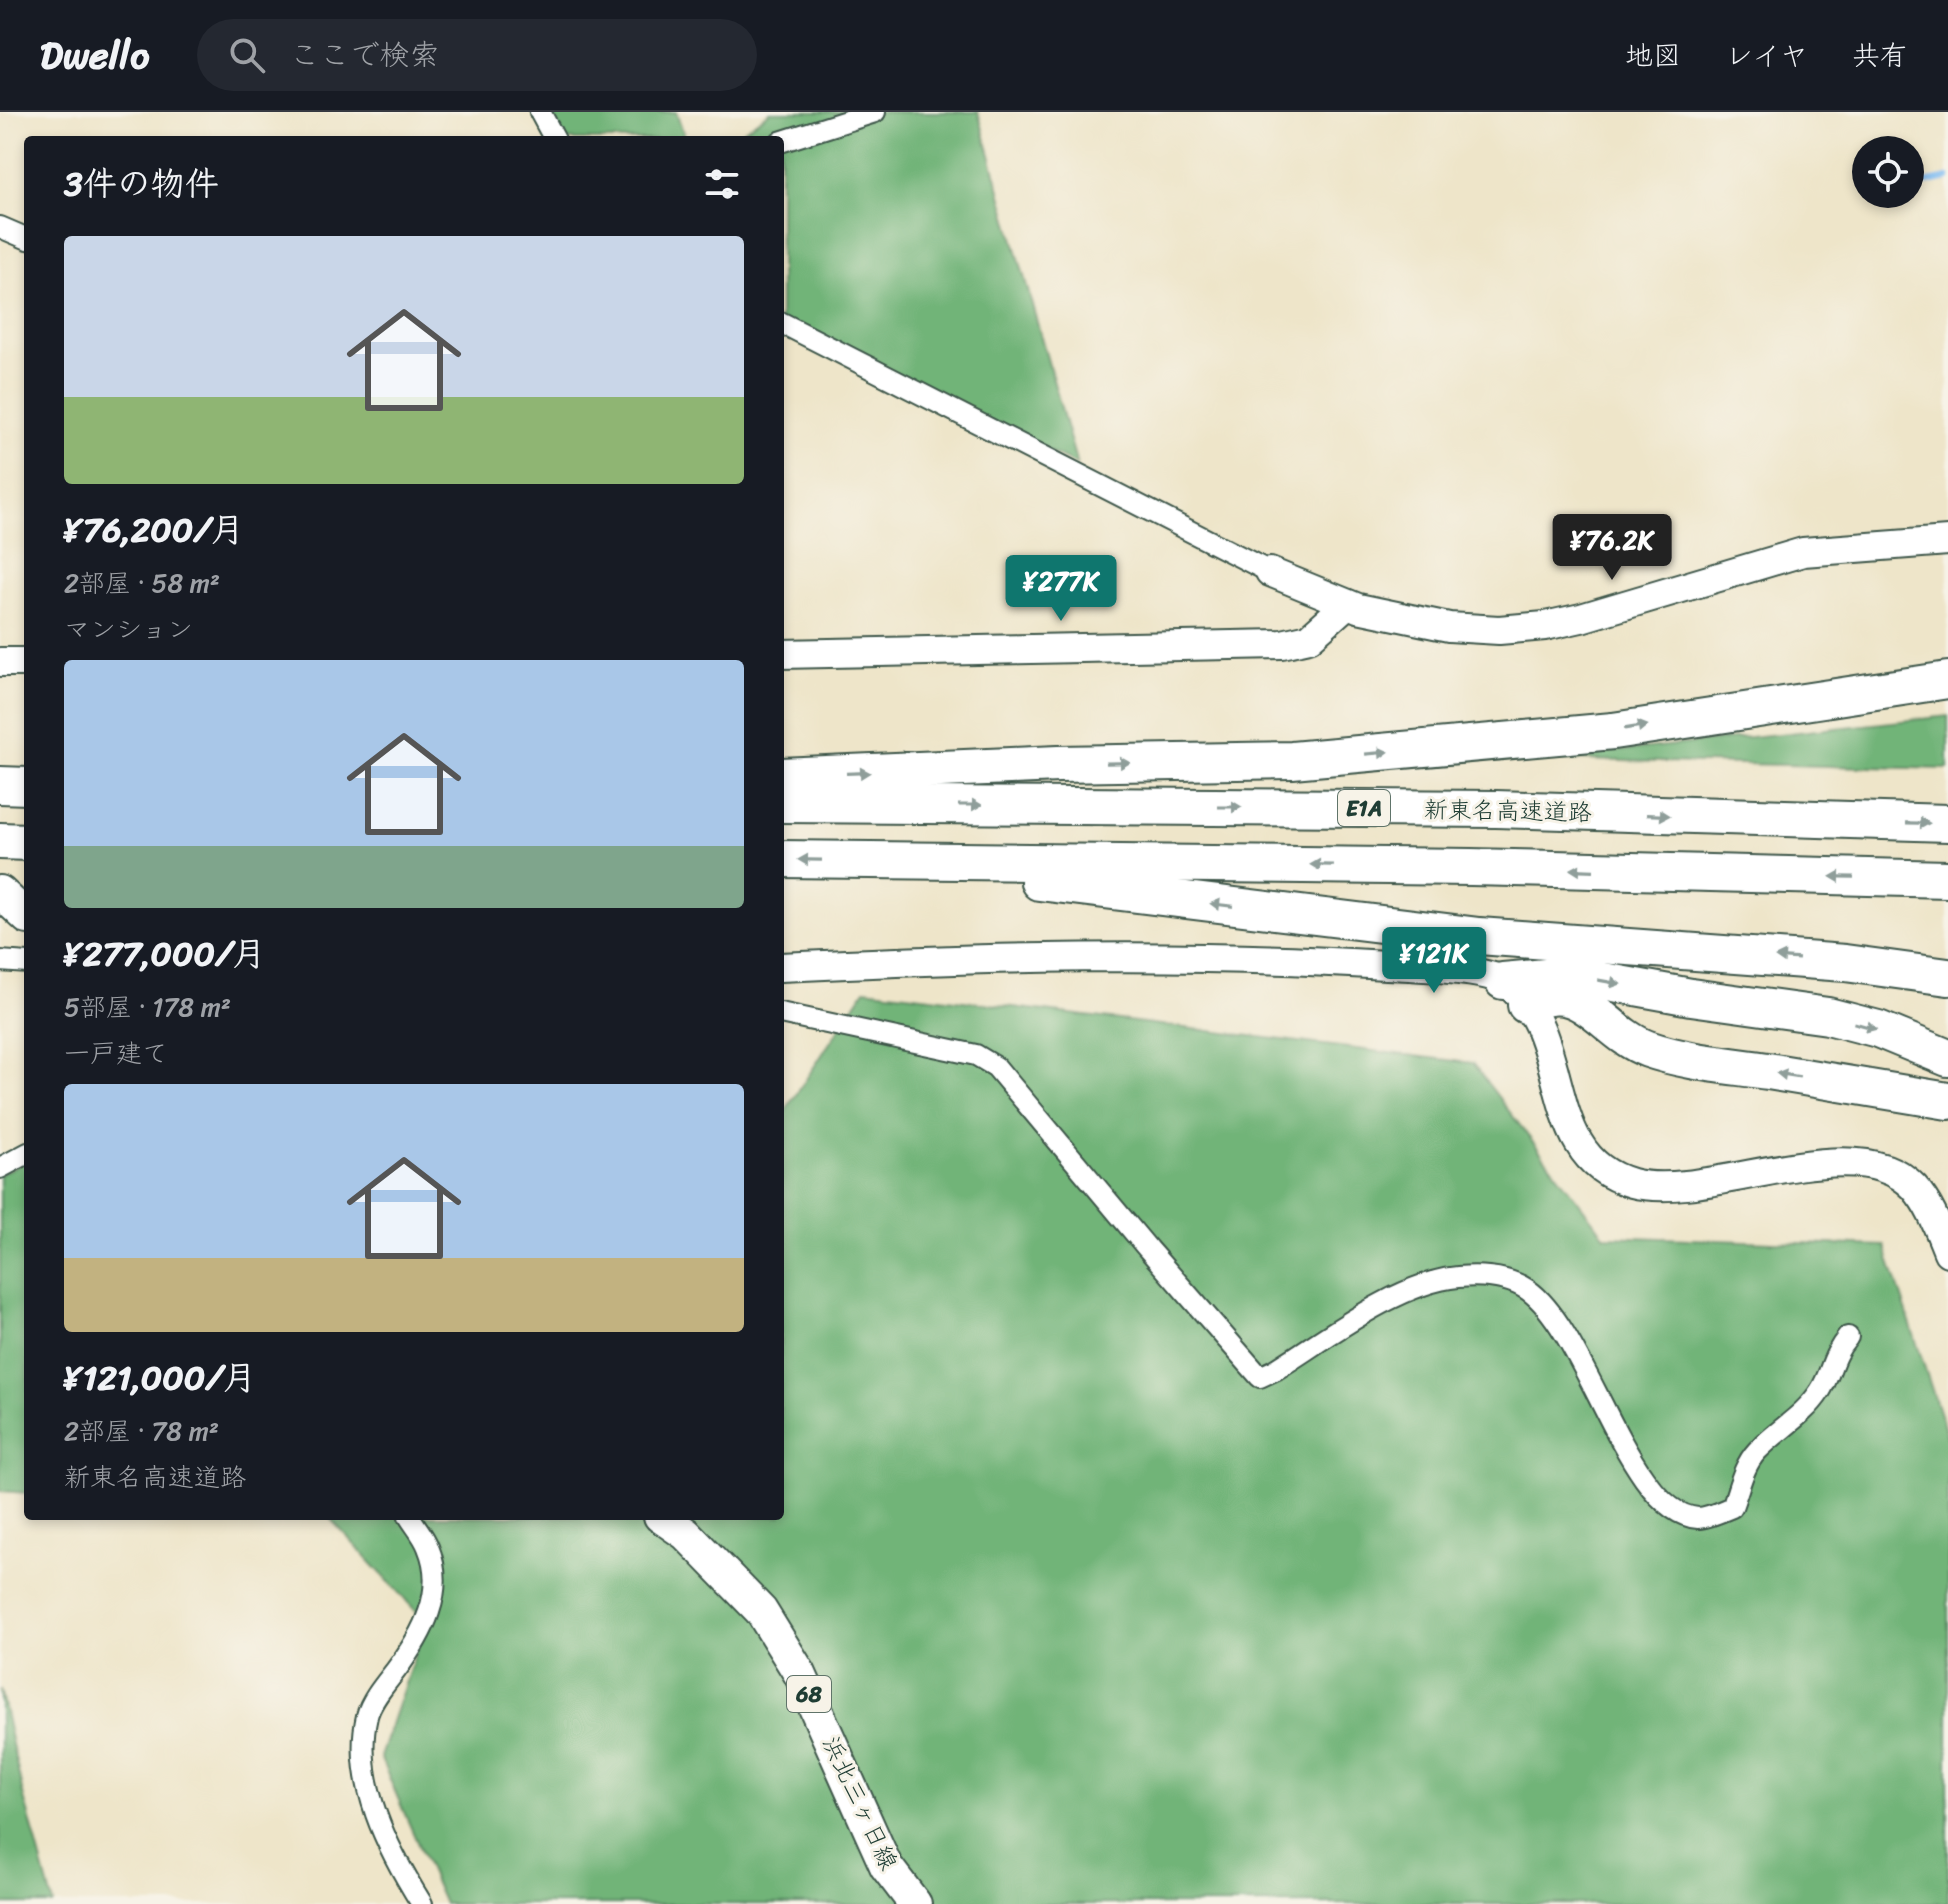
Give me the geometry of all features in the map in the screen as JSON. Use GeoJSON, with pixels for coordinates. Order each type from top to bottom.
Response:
{"type":"FeatureCollection","features":[{"type":"Feature","properties":{"kind":"highway"},"geometry":{"type":"LineString","coordinates":[[784,776],[1058,764],[1292,760],[1613,731],[1948,680]]}},
{"type":"Feature","properties":{"kind":"highway","name":"新東名高速道路"},"geometry":{"type":"LineString","coordinates":[[784,804],[1496,809],[1948,823]]}},
{"type":"Feature","properties":{"kind":"highway"},"geometry":{"type":"LineString","coordinates":[[0,841],[24,842]]}},
{"type":"Feature","properties":{"kind":"highway"},"geometry":{"type":"LineString","coordinates":[[784,859],[1471,867],[1948,879]]}},
{"type":"Feature","properties":{"kind":"highway"},"geometry":{"type":"LineString","coordinates":[[861,861],[1479,936],[1845,963],[1948,965]]}},
{"type":"Feature","properties":{"kind":"highway"},"geometry":{"type":"LineString","coordinates":[[1845,963],[1948,977]]}},
{"type":"Feature","properties":{"kind":"highway"},"geometry":{"type":"LineString","coordinates":[[1515,993],[1545,977],[1586,978],[1691,997],[1828,1016],[1878,1029],[1948,1058]]}},
{"type":"Feature","properties":{"kind":"highway"},"geometry":{"type":"LineString","coordinates":[[1515,993],[1569,997],[1584,1004],[1629,1039],[1655,1051],[1705,1062],[1948,1101]]}},
{"type":"Feature","properties":{"kind":"main road"},"geometry":{"type":"LineString","coordinates":[[0,892],[24,914]]}},
{"type":"Feature","properties":{"kind":"main road","name":"浜北三ヶ日線"},"geometry":{"type":"LineString","coordinates":[[666,1520],[686,1534],[761,1611],[800,1674],[886,1866],[915,1904]]}},
{"type":"Feature","properties":{"kind":"street"},"geometry":{"type":"LineString","coordinates":[[540,112],[553,136]]}},
{"type":"Feature","properties":{"kind":"street"},"geometry":{"type":"LineString","coordinates":[[784,141],[875,112]]}},
{"type":"Feature","properties":{"kind":"street"},"geometry":{"type":"LineString","coordinates":[[0,227],[24,237]]}},
{"type":"Feature","properties":{"kind":"street"},"geometry":{"type":"LineString","coordinates":[[784,324],[1270,572],[1368,611],[1449,627],[1499,630],[1545,626],[1803,552],[1948,541]]}},
{"type":"Feature","properties":{"kind":"street"},"geometry":{"type":"LineString","coordinates":[[784,654],[1282,644],[1309,638],[1347,604]]}},
{"type":"Feature","properties":{"kind":"street"},"geometry":{"type":"LineString","coordinates":[[0,662],[24,662]]}},
{"type":"Feature","properties":{"kind":"street"},"geometry":{"type":"LineString","coordinates":[[784,967],[900,961],[1187,955],[1421,967],[1515,993],[1542,1028],[1575,1138],[1601,1169],[1635,1183],[1666,1187],[1821,1164],[1858,1162],[1895,1174],[1913,1187],[1928,1207],[1948,1252]]}},
{"type":"Feature","properties":{"kind":"street"},"geometry":{"type":"LineString","coordinates":[[0,961],[24,963]]}},
{"type":"Feature","properties":{"kind":"street"},"geometry":{"type":"LineString","coordinates":[[784,1014],[976,1055],[996,1067],[1260,1377],[1390,1299],[1420,1287],[1456,1277],[1493,1278],[1529,1290],[1561,1325],[1624,1444],[1656,1496],[1678,1514],[1700,1518],[1732,1507],[1748,1463],[1804,1411],[1821,1390],[1836,1351],[1848,1337]]}},
{"type":"Feature","properties":{"kind":"street"},"geometry":{"type":"LineString","coordinates":[[0,1168],[24,1155]]}},
{"type":"Feature","properties":{"kind":"street"},"geometry":{"type":"LineString","coordinates":[[411,1520],[428,1547],[434,1574],[432,1610],[414,1645],[368,1712],[362,1745],[366,1782],[403,1874],[422,1904]]}},
{"type":"Feature","properties":{"kind":"green space"},"geometry":{"type":"Polygon","coordinates":[[[552,112],[676,112],[685,136],[561,136],[552,112]]]}},
{"type":"Feature","properties":{"kind":"green space"},"geometry":{"type":"Polygon","coordinates":[[[770,112],[978,112],[1077,465],[784,325],[784,136],[736,136],[770,112]]]}},
{"type":"Feature","properties":{"kind":"green space"},"geometry":{"type":"Polygon","coordinates":[[[1948,716],[1948,769],[1544,759],[1948,716]]]}},
{"type":"Feature","properties":{"kind":"green space"},"geometry":{"type":"Polygon","coordinates":[[[865,989],[1472,1063],[1605,1236],[1885,1246],[1948,1439],[1948,1904],[444,1904],[380,1757],[426,1622],[332,1520],[784,1520],[784,1113],[865,989]]]}},
{"type":"Feature","properties":{"kind":"green space"},"geometry":{"type":"Polygon","coordinates":[[[24,1162],[24,1493],[0,1491],[0,1174],[24,1162]]]}},
{"type":"Feature","properties":{"kind":"green space"},"geometry":{"type":"Polygon","coordinates":[[[0,1689],[22,1790],[53,1904],[0,1904],[0,1689]]]}},
{"type":"Feature","properties":{"kind":"waterway"},"geometry":{"type":"LineString","coordinates":[[1924,183],[1948,178]]}}]}
